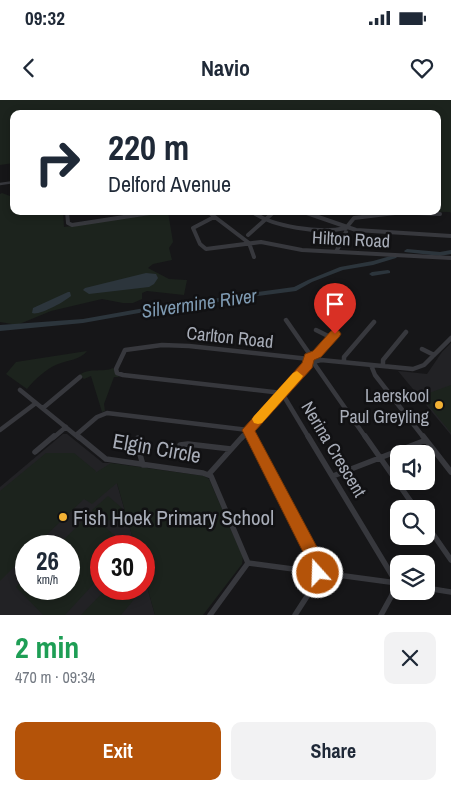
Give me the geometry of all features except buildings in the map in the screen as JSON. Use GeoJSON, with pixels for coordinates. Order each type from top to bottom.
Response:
{"type":"FeatureCollection","features":[{"type":"Feature","properties":{"kind":"street"},"geometry":{"type":"LineString","coordinates":[[67,215],[68,223],[72,225],[137,215]]}},
{"type":"Feature","properties":{"kind":"street"},"geometry":{"type":"LineString","coordinates":[[212,215],[249,243],[254,257]]}},
{"type":"Feature","properties":{"kind":"street"},"geometry":{"type":"LineString","coordinates":[[257,215],[265,220],[292,226],[451,236]]}},
{"type":"Feature","properties":{"kind":"street"},"geometry":{"type":"LineString","coordinates":[[248,235],[271,215]]}},
{"type":"Feature","properties":{"kind":"street"},"geometry":{"type":"LineString","coordinates":[[310,215],[346,230]]}},
{"type":"Feature","properties":{"kind":"street"},"geometry":{"type":"LineString","coordinates":[[336,252],[354,218],[379,215]]}},
{"type":"Feature","properties":{"kind":"street","name":"Hilton Road"},"geometry":{"type":"LineString","coordinates":[[214,217],[193,228],[202,248],[209,249],[265,242],[300,249],[451,258]]}},
{"type":"Feature","properties":{"kind":"street"},"geometry":{"type":"LineString","coordinates":[[286,320],[410,500]]}},
{"type":"Feature","properties":{"kind":"street"},"geometry":{"type":"LineString","coordinates":[[344,362],[344,357],[374,322]]}},
{"type":"Feature","properties":{"kind":"street"},"geometry":{"type":"LineString","coordinates":[[208,474],[334,336],[316,330]]}},
{"type":"Feature","properties":{"kind":"street"},"geometry":{"type":"LineString","coordinates":[[383,366],[383,360],[406,332]]}},
{"type":"Feature","properties":{"kind":"street","name":"Carlton Road"},"geometry":{"type":"LineString","coordinates":[[123,375],[117,373],[116,369],[124,350],[157,346],[193,346],[313,360],[421,369],[427,365],[438,349],[451,338]]}},
{"type":"Feature","properties":{"kind":"street"},"geometry":{"type":"LineString","coordinates":[[422,349],[434,355]]}},
{"type":"Feature","properties":{"kind":"street"},"geometry":{"type":"LineString","coordinates":[[371,365],[375,375],[451,472]]}},
{"type":"Feature","properties":{"kind":"street","name":"Nerina Crescent"},"geometry":{"type":"LineString","coordinates":[[123,375],[282,393],[390,570]]}},
{"type":"Feature","properties":{"kind":"street"},"geometry":{"type":"LineString","coordinates":[[42,408],[80,378]]}},
{"type":"Feature","properties":{"kind":"street","name":"Elgin Circle"},"geometry":{"type":"LineString","coordinates":[[20,390],[106,459],[208,474],[248,563]]}},
{"type":"Feature","properties":{"kind":"street"},"geometry":{"type":"LineString","coordinates":[[0,430],[36,403]]}},
{"type":"Feature","properties":{"kind":"street"},"geometry":{"type":"LineString","coordinates":[[76,435],[96,417],[108,414],[248,430]]}},
{"type":"Feature","properties":{"kind":"street"},"geometry":{"type":"LineString","coordinates":[[35,452],[66,427]]}},
{"type":"Feature","properties":{"kind":"street"},"geometry":{"type":"LineString","coordinates":[[248,430],[319,567],[315,584],[295,615]]}},
{"type":"Feature","properties":{"kind":"street"},"geometry":{"type":"LineString","coordinates":[[138,438],[137,444],[143,465]]}},
{"type":"Feature","properties":{"kind":"street"},"geometry":{"type":"LineString","coordinates":[[333,476],[426,440]]}},
{"type":"Feature","properties":{"kind":"street"},"geometry":{"type":"LineString","coordinates":[[180,445],[231,449]]}},
{"type":"Feature","properties":{"kind":"street"},"geometry":{"type":"LineString","coordinates":[[435,537],[451,560]]}},
{"type":"Feature","properties":{"kind":"street"},"geometry":{"type":"LineString","coordinates":[[210,615],[248,563],[390,581]]}},
{"type":"Feature","properties":{"kind":"street"},"geometry":{"type":"LineString","coordinates":[[435,589],[451,592]]}},
{"type":"Feature","properties":{"kind":"street"},"geometry":{"type":"LineString","coordinates":[[381,615],[390,599]]}},
{"type":"Feature","properties":{"kind":"shaded area"},"geometry":{"type":"Polygon","coordinates":[[[0,100],[451,100],[451,213],[441,212],[441,110],[10,110],[10,164],[0,165],[0,100]]]}},
{"type":"Feature","properties":{"kind":"shaded area"},"geometry":{"type":"Polygon","coordinates":[[[0,194],[10,196],[10,215],[63,215],[64,227],[147,215],[168,215],[173,242],[169,248],[172,260],[153,264],[148,268],[169,279],[187,280],[184,295],[147,291],[142,293],[142,299],[133,303],[102,299],[51,311],[17,325],[0,322],[0,194]]]}},
{"type":"Feature","properties":{"kind":"shaded area"},"geometry":{"type":"Polygon","coordinates":[[[146,273],[156,274],[158,278],[149,287],[89,294],[83,290],[85,288],[146,273]]]}},
{"type":"Feature","properties":{"kind":"shaded area"},"geometry":{"type":"Polygon","coordinates":[[[70,292],[71,296],[63,302],[46,311],[32,313],[33,308],[70,292]]]}},
{"type":"Feature","properties":{"kind":"shaded area","name":"Laerskool Paul Greyling"},"geometry":{"type":"Polygon","coordinates":[[[451,343],[451,435],[398,371],[427,374],[442,352],[451,343]]]}},
{"type":"Feature","properties":{"kind":"shaded area"},"geometry":{"type":"Polygon","coordinates":[[[87,351],[77,358],[49,369],[27,389],[6,374],[16,362],[87,351]]]}},
{"type":"Feature","properties":{"kind":"shaded area"},"geometry":{"type":"Polygon","coordinates":[[[113,368],[119,377],[114,377],[104,404],[105,411],[102,412],[91,376],[84,379],[79,375],[88,371],[113,368]]]}},
{"type":"Feature","properties":{"kind":"shaded area"},"geometry":{"type":"Polygon","coordinates":[[[451,385],[451,433],[421,396],[451,385]]]}},
{"type":"Feature","properties":{"kind":"shaded area","name":"Fish Hoek Primary School"},"geometry":{"type":"Polygon","coordinates":[[[63,434],[67,434],[103,463],[111,463],[132,535],[90,535],[90,600],[151,600],[155,615],[0,615],[0,487],[63,434]]]}},
{"type":"Feature","properties":{"kind":"shaded area"},"geometry":{"type":"Polygon","coordinates":[[[46,453],[74,453],[96,471],[95,473],[111,463],[204,476],[209,479],[243,557],[242,564],[203,615],[155,615],[151,600],[155,600],[155,535],[132,535],[117,483],[92,504],[84,499],[46,535],[15,535],[15,566],[0,581],[0,491],[46,453]]]}},
{"type":"Feature","properties":{"kind":"shaded area"},"geometry":{"type":"Polygon","coordinates":[[[108,496],[122,508],[106,523],[92,510],[108,496]]]}},
{"type":"Feature","properties":{"kind":"shaded area"},"geometry":{"type":"Polygon","coordinates":[[[90,514],[114,535],[90,535],[90,588],[80,599],[80,535],[68,535],[90,514]]]}},
{"type":"Feature","properties":{"kind":"shaded area"},"geometry":{"type":"Polygon","coordinates":[[[29,600],[79,600],[65,615],[43,615],[29,600]]]}},
{"type":"Feature","properties":{"kind":"shaded area"},"geometry":{"type":"Polygon","coordinates":[[[95,600],[134,600],[121,615],[81,615],[95,600]]]}},
{"type":"Feature","properties":{"kind":"waterway","name":"Silvermine River"},"geometry":{"type":"LineString","coordinates":[[407,251],[440,254],[451,252]]}},
{"type":"Feature","properties":{"kind":"waterway","name":"Silvermine River"},"geometry":{"type":"LineString","coordinates":[[0,328],[83,321],[167,306],[194,305],[228,298],[296,289],[342,268],[373,263],[394,257]]}},
{"type":"Feature","properties":{"kind":"waterway"},"geometry":{"type":"LineString","coordinates":[[372,274],[388,272]]}},
{"type":"Feature","properties":{"kind":"slow traffic"},"geometry":{"type":"LineString","coordinates":[[258,419],[297,376]]}},
{"type":"Feature","properties":{"kind":"place","name":"Laerskool Paul Greyling"},"geometry":{"type":"Point","coordinates":[439,405]}},
{"type":"Feature","properties":{"kind":"place","name":"Fish Hoek Primary School"},"geometry":{"type":"Point","coordinates":[63,517]}},
{"type":"Feature","properties":{"kind":"route"},"geometry":{"type":"LineString","coordinates":[[318,573],[319,567],[248,430],[308,364],[308,358],[317,354],[335,334]]}}]}
